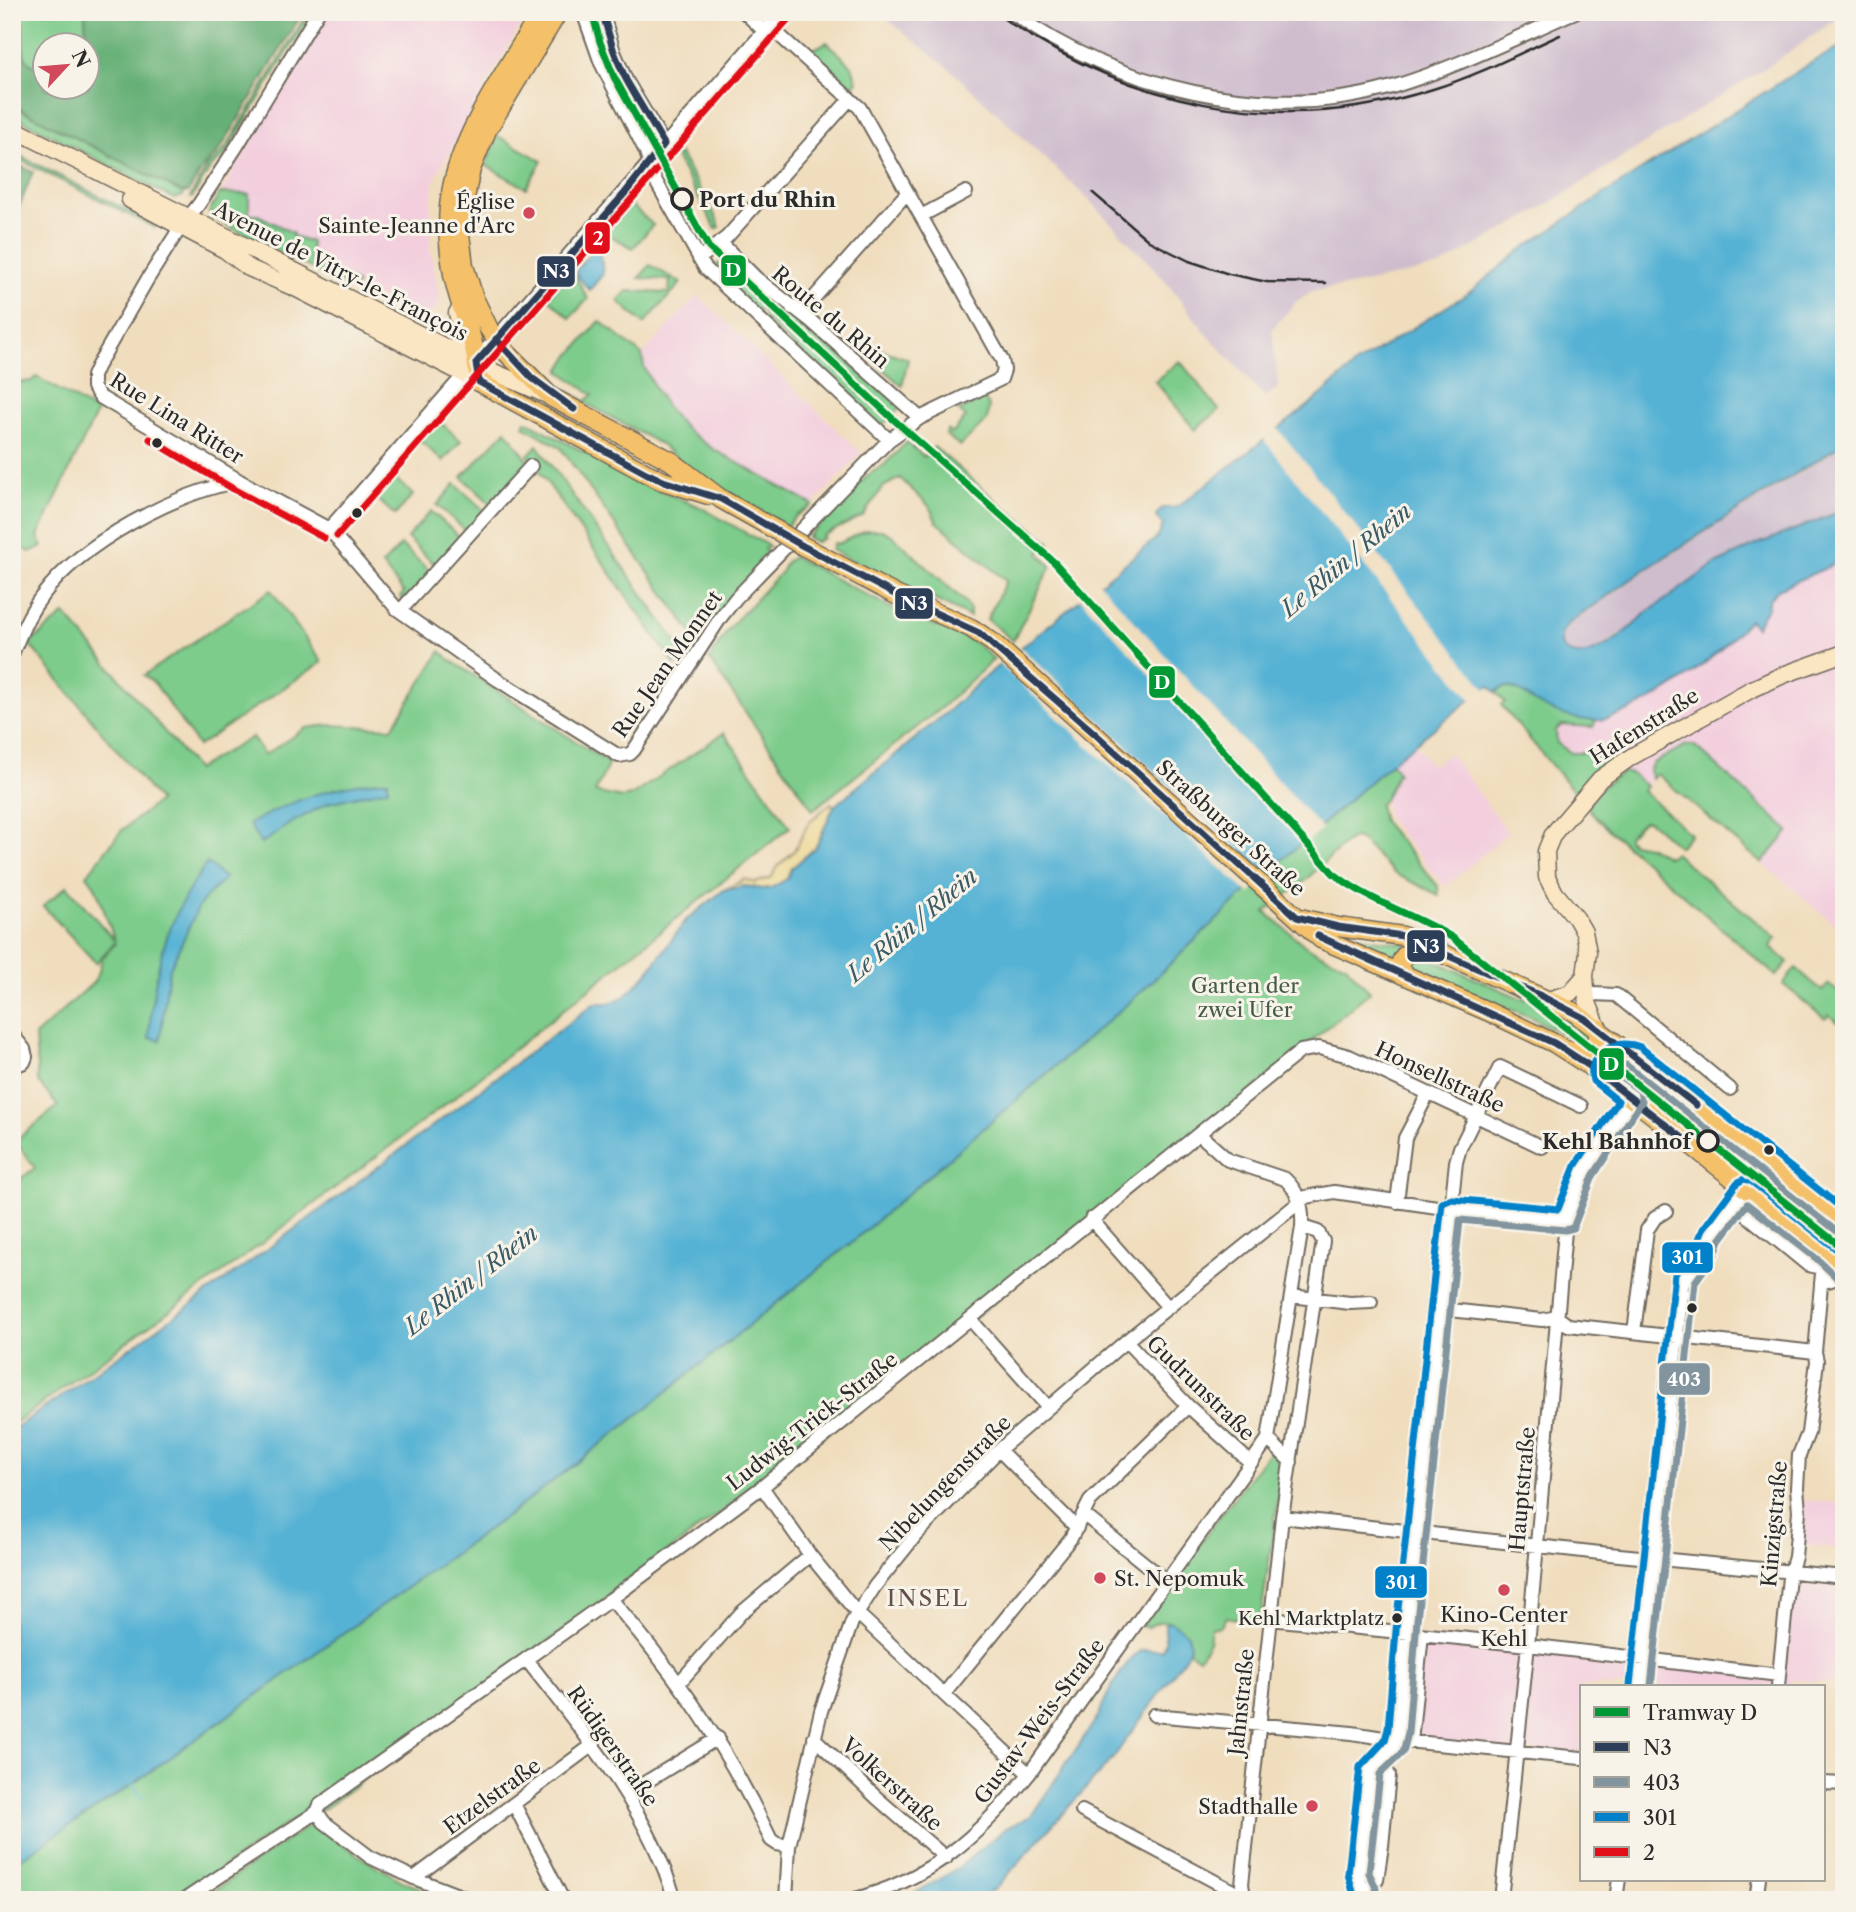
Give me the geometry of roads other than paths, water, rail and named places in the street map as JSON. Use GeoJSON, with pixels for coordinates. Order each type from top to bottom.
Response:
{"type":"FeatureCollection","features":[{"type":"Feature","properties":{"kind":"main road"},"geometry":{"type":"LineString","coordinates":[[457,353],[461,330],[450,290],[444,253],[451,192],[466,144],[477,121],[541,12]]}},
{"type":"Feature","properties":{"kind":"main road"},"geometry":{"type":"LineString","coordinates":[[558,12],[487,130],[465,189],[459,226],[464,266],[474,298],[496,339],[513,360],[551,397],[671,461],[721,499]]}},
{"type":"Feature","properties":{"kind":"main road","name":"Avenue de Vitry-le-François"},"geometry":{"type":"LineString","coordinates":[[12,128],[184,223],[249,268],[473,373],[551,397]]}},
{"type":"Feature","properties":{"kind":"main road","name":"Avenue de Vitry-le-François"},"geometry":{"type":"LineString","coordinates":[[12,140],[457,353],[473,373]]}},
{"type":"Feature","properties":{"kind":"main road"},"geometry":{"type":"LineString","coordinates":[[448,221],[452,271],[473,342],[473,373],[663,481],[721,499]]}},
{"type":"Feature","properties":{"kind":"main road","name":"Straßburger Straße"},"geometry":{"type":"LineString","coordinates":[[721,499],[896,595],[971,628],[1002,652],[1321,939],[1523,1027],[1566,1050],[1632,1098],[1742,1194],[1823,1259],[1844,1270]]}},
{"type":"Feature","properties":{"kind":"main road","name":"Hafenstraße"},"geometry":{"type":"LineString","coordinates":[[1598,1028],[1588,1006],[1585,976],[1588,952],[1584,932],[1555,893],[1547,877],[1549,841],[1600,779],[1631,757],[1750,690],[1844,653]]}},
{"type":"Feature","properties":{"kind":"main road","name":"Straßburger Straße"},"geometry":{"type":"LineString","coordinates":[[1297,917],[1338,927],[1402,936],[1574,1012],[1633,1055],[1844,1224]]}},
{"type":"Feature","properties":{"kind":"main road"},"geometry":{"type":"LineString","coordinates":[[1403,975],[1400,966],[1405,954],[1410,951],[1419,953],[1434,950]]}},
{"type":"Feature","properties":{"kind":"main road"},"geometry":{"type":"LineString","coordinates":[[1548,1000],[1570,993],[1585,976]]}},
{"type":"Feature","properties":{"kind":"main road"},"geometry":{"type":"LineString","coordinates":[[1566,1050],[1587,1052],[1598,1041],[1598,1028]]}},
{"type":"Feature","properties":{"kind":"main road"},"geometry":{"type":"LineString","coordinates":[[1602,1076],[1604,1065],[1610,1056],[1621,1053],[1633,1055]]}},
{"type":"Feature","properties":{"kind":"street"},"geometry":{"type":"LineString","coordinates":[[184,223],[200,204],[237,146],[317,12]]}},
{"type":"Feature","properties":{"kind":"street"},"geometry":{"type":"LineString","coordinates":[[583,12],[601,63],[646,152],[653,178],[705,268],[889,440]]}},
{"type":"Feature","properties":{"kind":"street"},"geometry":{"type":"LineString","coordinates":[[599,12],[603,15],[625,80],[664,144]]}},
{"type":"Feature","properties":{"kind":"street"},"geometry":{"type":"LineString","coordinates":[[744,12],[850,99],[863,113],[921,216],[966,192]]}},
{"type":"Feature","properties":{"kind":"street"},"geometry":{"type":"LineString","coordinates":[[329,529],[473,373],[496,339],[780,12]]}},
{"type":"Feature","properties":{"kind":"street"},"geometry":{"type":"LineString","coordinates":[[1011,12],[1074,50],[1145,79],[1205,94],[1289,101],[1339,98],[1390,87],[1443,69],[1575,12]]}},
{"type":"Feature","properties":{"kind":"street"},"geometry":{"type":"LineString","coordinates":[[699,259],[720,242],[850,99]]}},
{"type":"Feature","properties":{"kind":"street"},"geometry":{"type":"LineString","coordinates":[[792,308],[801,308],[813,299],[907,193]]}},
{"type":"Feature","properties":{"kind":"street","name":"Rue Jean Monnet"},"geometry":{"type":"LineString","coordinates":[[329,529],[400,611],[613,754],[630,754],[729,607],[889,440],[920,418],[1001,379],[1004,370],[1002,360],[921,216]]}},
{"type":"Feature","properties":{"kind":"street","name":"Rue Lina Ritter"},"geometry":{"type":"LineString","coordinates":[[184,223],[97,367],[93,376],[93,387],[100,397],[240,481],[329,529]]}},
{"type":"Feature","properties":{"kind":"street","name":"Route du Rhin"},"geometry":{"type":"LineString","coordinates":[[720,242],[756,278],[811,321],[920,418]]}},
{"type":"Feature","properties":{"kind":"street"},"geometry":{"type":"LineString","coordinates":[[400,611],[531,466]]}},
{"type":"Feature","properties":{"kind":"street"},"geometry":{"type":"LineString","coordinates":[[12,654],[31,611],[43,594],[83,556],[111,536],[163,507],[240,481]]}},
{"type":"Feature","properties":{"kind":"street"},"geometry":{"type":"LineString","coordinates":[[1592,994],[1616,995],[1730,1089]]}},
{"type":"Feature","properties":{"kind":"street"},"geometry":{"type":"LineString","coordinates":[[12,1034],[24,1049],[26,1057],[24,1062],[12,1068]]}},
{"type":"Feature","properties":{"kind":"street","name":"Honsellstraße"},"geometry":{"type":"LineString","coordinates":[[1320,1048],[1349,1056],[1542,1147]]}},
{"type":"Feature","properties":{"kind":"street","name":"Ludwig-Trick-Straße"},"geometry":{"type":"LineString","coordinates":[[184,1900],[317,1812],[320,1805],[611,1599],[762,1486],[971,1320],[1287,1060],[1301,1051],[1320,1048]]}},
{"type":"Feature","properties":{"kind":"street"},"geometry":{"type":"LineString","coordinates":[[1381,1758],[1389,1774],[1381,1856],[1377,1880],[1366,1895],[1358,1874],[1369,1775],[1373,1765],[1381,1758],[1390,1751],[1396,1740],[1458,1155],[1500,1067],[1581,1106]]}},
{"type":"Feature","properties":{"kind":"street"},"geometry":{"type":"LineString","coordinates":[[1397,1202],[1405,1138],[1429,1094]]}},
{"type":"Feature","properties":{"kind":"street","name":"Hauptstraße"},"geometry":{"type":"LineString","coordinates":[[1501,1900],[1528,1645],[1568,1207],[1582,1171],[1632,1098]]}},
{"type":"Feature","properties":{"kind":"street"},"geometry":{"type":"LineString","coordinates":[[1199,1134],[1228,1160],[1284,1179],[1300,1200],[1302,1207],[1302,1227],[1268,1439],[1291,1462]]}},
{"type":"Feature","properties":{"kind":"street"},"geometry":{"type":"LineString","coordinates":[[1300,1200],[1316,1194],[1334,1192],[1451,1209],[1566,1220]]}},
{"type":"Feature","properties":{"kind":"street"},"geometry":{"type":"LineString","coordinates":[[1633,1685],[1654,1558],[1682,1286],[1706,1249],[1711,1235],[1742,1194]]}},
{"type":"Feature","properties":{"kind":"street","name":"Nibelungenstraße"},"geometry":{"type":"LineString","coordinates":[[786,1900],[789,1846],[814,1738],[839,1653],[857,1613],[875,1586],[916,1535],[999,1450],[1126,1341],[1300,1200]]}},
{"type":"Feature","properties":{"kind":"street"},"geometry":{"type":"LineString","coordinates":[[1634,1332],[1647,1230],[1655,1218],[1666,1211]]}},
{"type":"Feature","properties":{"kind":"street"},"geometry":{"type":"LineString","coordinates":[[1091,1219],[1168,1307]]}},
{"type":"Feature","properties":{"kind":"street","name":"Jahnstraße"},"geometry":{"type":"LineString","coordinates":[[1246,1898],[1242,1884],[1270,1619],[1282,1517],[1323,1241],[1318,1232],[1302,1227]]}},
{"type":"Feature","properties":{"kind":"street","name":"Kinzigstraße"},"geometry":{"type":"LineString","coordinates":[[1778,1681],[1790,1572],[1795,1557],[1800,1455],[1808,1433],[1816,1361],[1823,1259]]}},
{"type":"Feature","properties":{"kind":"street"},"geometry":{"type":"LineString","coordinates":[[1821,1283],[1844,1276]]}},
{"type":"Feature","properties":{"kind":"street"},"geometry":{"type":"LineString","coordinates":[[1291,1296],[1350,1303],[1371,1302]]}},
{"type":"Feature","properties":{"kind":"street"},"geometry":{"type":"LineString","coordinates":[[1441,1309],[1542,1320],[1558,1317],[1568,1325],[1815,1352]]}},
{"type":"Feature","properties":{"kind":"street"},"geometry":{"type":"LineString","coordinates":[[971,1320],[1048,1407]]}},
{"type":"Feature","properties":{"kind":"street","name":"Gudrunstraße"},"geometry":{"type":"LineString","coordinates":[[1126,1341],[1188,1406],[1250,1462]]}},
{"type":"Feature","properties":{"kind":"street"},"geometry":{"type":"LineString","coordinates":[[944,1694],[1077,1528],[1090,1502],[1188,1406]]}},
{"type":"Feature","properties":{"kind":"street","name":"Gustav-Weis-Straße"},"geometry":{"type":"LineString","coordinates":[[851,1900],[904,1882],[946,1858],[1002,1809],[1268,1439]]}},
{"type":"Feature","properties":{"kind":"street"},"geometry":{"type":"LineString","coordinates":[[999,1450],[1077,1528]]}},
{"type":"Feature","properties":{"kind":"street"},"geometry":{"type":"LineString","coordinates":[[762,1486],[810,1555],[857,1613],[1029,1774]]}},
{"type":"Feature","properties":{"kind":"street"},"geometry":{"type":"LineString","coordinates":[[1083,1514],[1165,1580]]}},
{"type":"Feature","properties":{"kind":"street"},"geometry":{"type":"LineString","coordinates":[[1282,1517],[1844,1577]]}},
{"type":"Feature","properties":{"kind":"street"},"geometry":{"type":"LineString","coordinates":[[679,1683],[741,1613],[810,1555]]}},
{"type":"Feature","properties":{"kind":"street"},"geometry":{"type":"LineString","coordinates":[[611,1599],[657,1652],[718,1738],[748,1791],[771,1840],[789,1846]]}},
{"type":"Feature","properties":{"kind":"street"},"geometry":{"type":"LineString","coordinates":[[1270,1619],[1528,1645],[1778,1681]]}},
{"type":"Feature","properties":{"kind":"street"},"geometry":{"type":"LineString","coordinates":[[1412,1742],[1422,1634]]}},
{"type":"Feature","properties":{"kind":"street","name":"Rüdigerstraße"},"geometry":{"type":"LineString","coordinates":[[526,1659],[594,1744],[628,1793],[656,1850],[675,1900]]}},
{"type":"Feature","properties":{"kind":"street"},"geometry":{"type":"LineString","coordinates":[[1639,1659],[1640,1685]]}},
{"type":"Feature","properties":{"kind":"street"},"geometry":{"type":"LineString","coordinates":[[1154,1715],[1580,1758]]}},
{"type":"Feature","properties":{"kind":"street"},"geometry":{"type":"LineString","coordinates":[[628,1793],[718,1738]]}},
{"type":"Feature","properties":{"kind":"street","name":"Volkerstraße"},"geometry":{"type":"LineString","coordinates":[[814,1738],[946,1858]]}},
{"type":"Feature","properties":{"kind":"street","name":"Etzelstraße"},"geometry":{"type":"LineString","coordinates":[[414,1878],[594,1744]]}},
{"type":"Feature","properties":{"kind":"street"},"geometry":{"type":"LineString","coordinates":[[1825,1783],[1844,1784]]}},
{"type":"Feature","properties":{"kind":"street"},"geometry":{"type":"LineString","coordinates":[[514,1804],[563,1900]]}},
{"type":"Feature","properties":{"kind":"street"},"geometry":{"type":"LineString","coordinates":[[1082,1811],[1246,1898]]}},
{"type":"Feature","properties":{"kind":"street"},"geometry":{"type":"LineString","coordinates":[[317,1812],[324,1822],[370,1857],[471,1900]]}},
{"type":"Feature","properties":{"kind":"street"},"geometry":{"type":"LineString","coordinates":[[1616,1900],[1619,1881]]}},
{"type":"Feature","properties":{"kind":"street"},"geometry":{"type":"LineString","coordinates":[[1756,1900],[1759,1881]]}},
{"type":"Feature","properties":{"kind":"water","name":"Le Rhin / Rhein"},"geometry":{"type":"Polygon","coordinates":[[[1844,45],[1844,443],[1643,571],[1568,624],[1561,634],[1561,645],[1569,653],[1579,655],[1603,647],[1715,564],[1844,510],[1844,560],[1780,588],[1768,600],[1768,606],[1756,627],[1749,620],[1709,660],[1679,683],[1647,702],[1608,719],[1574,718],[1548,709],[1509,687],[1502,687],[1496,692],[1489,686],[1481,691],[1391,763],[1244,894],[1133,999],[852,1242],[628,1423],[514,1511],[130,1786],[12,1864],[12,1430],[234,1274],[595,1003],[610,1003],[624,997],[646,975],[686,920],[724,890],[745,886],[771,888],[787,879],[792,868],[816,847],[834,806],[947,712],[981,680],[1158,537],[1163,525],[1156,515],[1163,508],[1180,505],[1313,402],[1356,364],[1470,292],[1522,249],[1809,64],[1844,45]]]}},
{"type":"Feature","properties":{"kind":"water"},"geometry":{"type":"Polygon","coordinates":[[[595,247],[601,256],[603,274],[590,290],[578,277],[576,270],[595,247]]]}},
{"type":"Feature","properties":{"kind":"water"},"geometry":{"type":"Polygon","coordinates":[[[388,780],[388,789],[328,803],[289,824],[261,844],[249,824],[316,794],[351,785],[388,780]]]}},
{"type":"Feature","properties":{"kind":"water"},"geometry":{"type":"Polygon","coordinates":[[[207,863],[225,878],[198,908],[169,970],[160,1040],[149,1038],[154,990],[164,946],[181,904],[207,863]]]}},
{"type":"Feature","properties":{"kind":"water"},"geometry":{"type":"Polygon","coordinates":[[[1170,1621],[1188,1634],[1190,1646],[1186,1656],[1113,1758],[993,1891],[982,1900],[899,1900],[958,1868],[1006,1828],[1031,1816],[1099,1715],[1111,1689],[1129,1661],[1142,1650],[1162,1650],[1165,1643],[1165,1624],[1170,1621]]]}},
{"type":"Feature","properties":{"kind":"waterway"},"geometry":{"type":"LineString","coordinates":[[132,1784],[143,1798]]}},
{"type":"Feature","properties":{"kind":"railway"},"geometry":{"type":"LineString","coordinates":[[994,12],[1044,44],[1096,70],[1150,90],[1204,104],[1260,111],[1317,111],[1375,104],[1466,78],[1560,35]]}},
{"type":"Feature","properties":{"kind":"railway"},"geometry":{"type":"LineString","coordinates":[[1093,193],[1149,241],[1189,261],[1229,274],[1267,282],[1326,283]]}},
{"type":"Feature","properties":{"kind":"tram line","name":"D"},"geometry":{"type":"LineString","coordinates":[[592,12],[614,77],[709,248],[893,419],[1055,563],[1333,873],[1361,892],[1453,938],[1844,1249]]}},
{"type":"Feature","properties":{"kind":"place","name":"Port du Rhin"},"geometry":{"type":"Point","coordinates":[682,199]}},
{"type":"Feature","properties":{"kind":"place","name":"Église Sainte-Jeanne d'Arc"},"geometry":{"type":"Point","coordinates":[529,213]}},
{"type":"Feature","properties":{"kind":"place","name":"Kehl Bahnhof"},"geometry":{"type":"Point","coordinates":[1708,1141]}},
{"type":"Feature","properties":{"kind":"place","name":"St. Nepomuk"},"geometry":{"type":"Point","coordinates":[1100,1578]}},
{"type":"Feature","properties":{"kind":"place","name":"Kino-Center Kehl"},"geometry":{"type":"Point","coordinates":[1504,1590]}},
{"type":"Feature","properties":{"kind":"place","name":"Kehl Marktplatz"},"geometry":{"type":"Point","coordinates":[1397,1618]}},
{"type":"Feature","properties":{"kind":"place","name":"Stadthalle"},"geometry":{"type":"Point","coordinates":[1312,1806]}},
{"type":"Feature","properties":{"kind":"district","name":"INSEL"},"geometry":{"type":"Point","coordinates":[928,1598]}},
{"type":"Feature","properties":{"kind":"park label","name":"Garten der zwei Ufer"},"geometry":{"type":"Point","coordinates":[1245,997]}}]}
